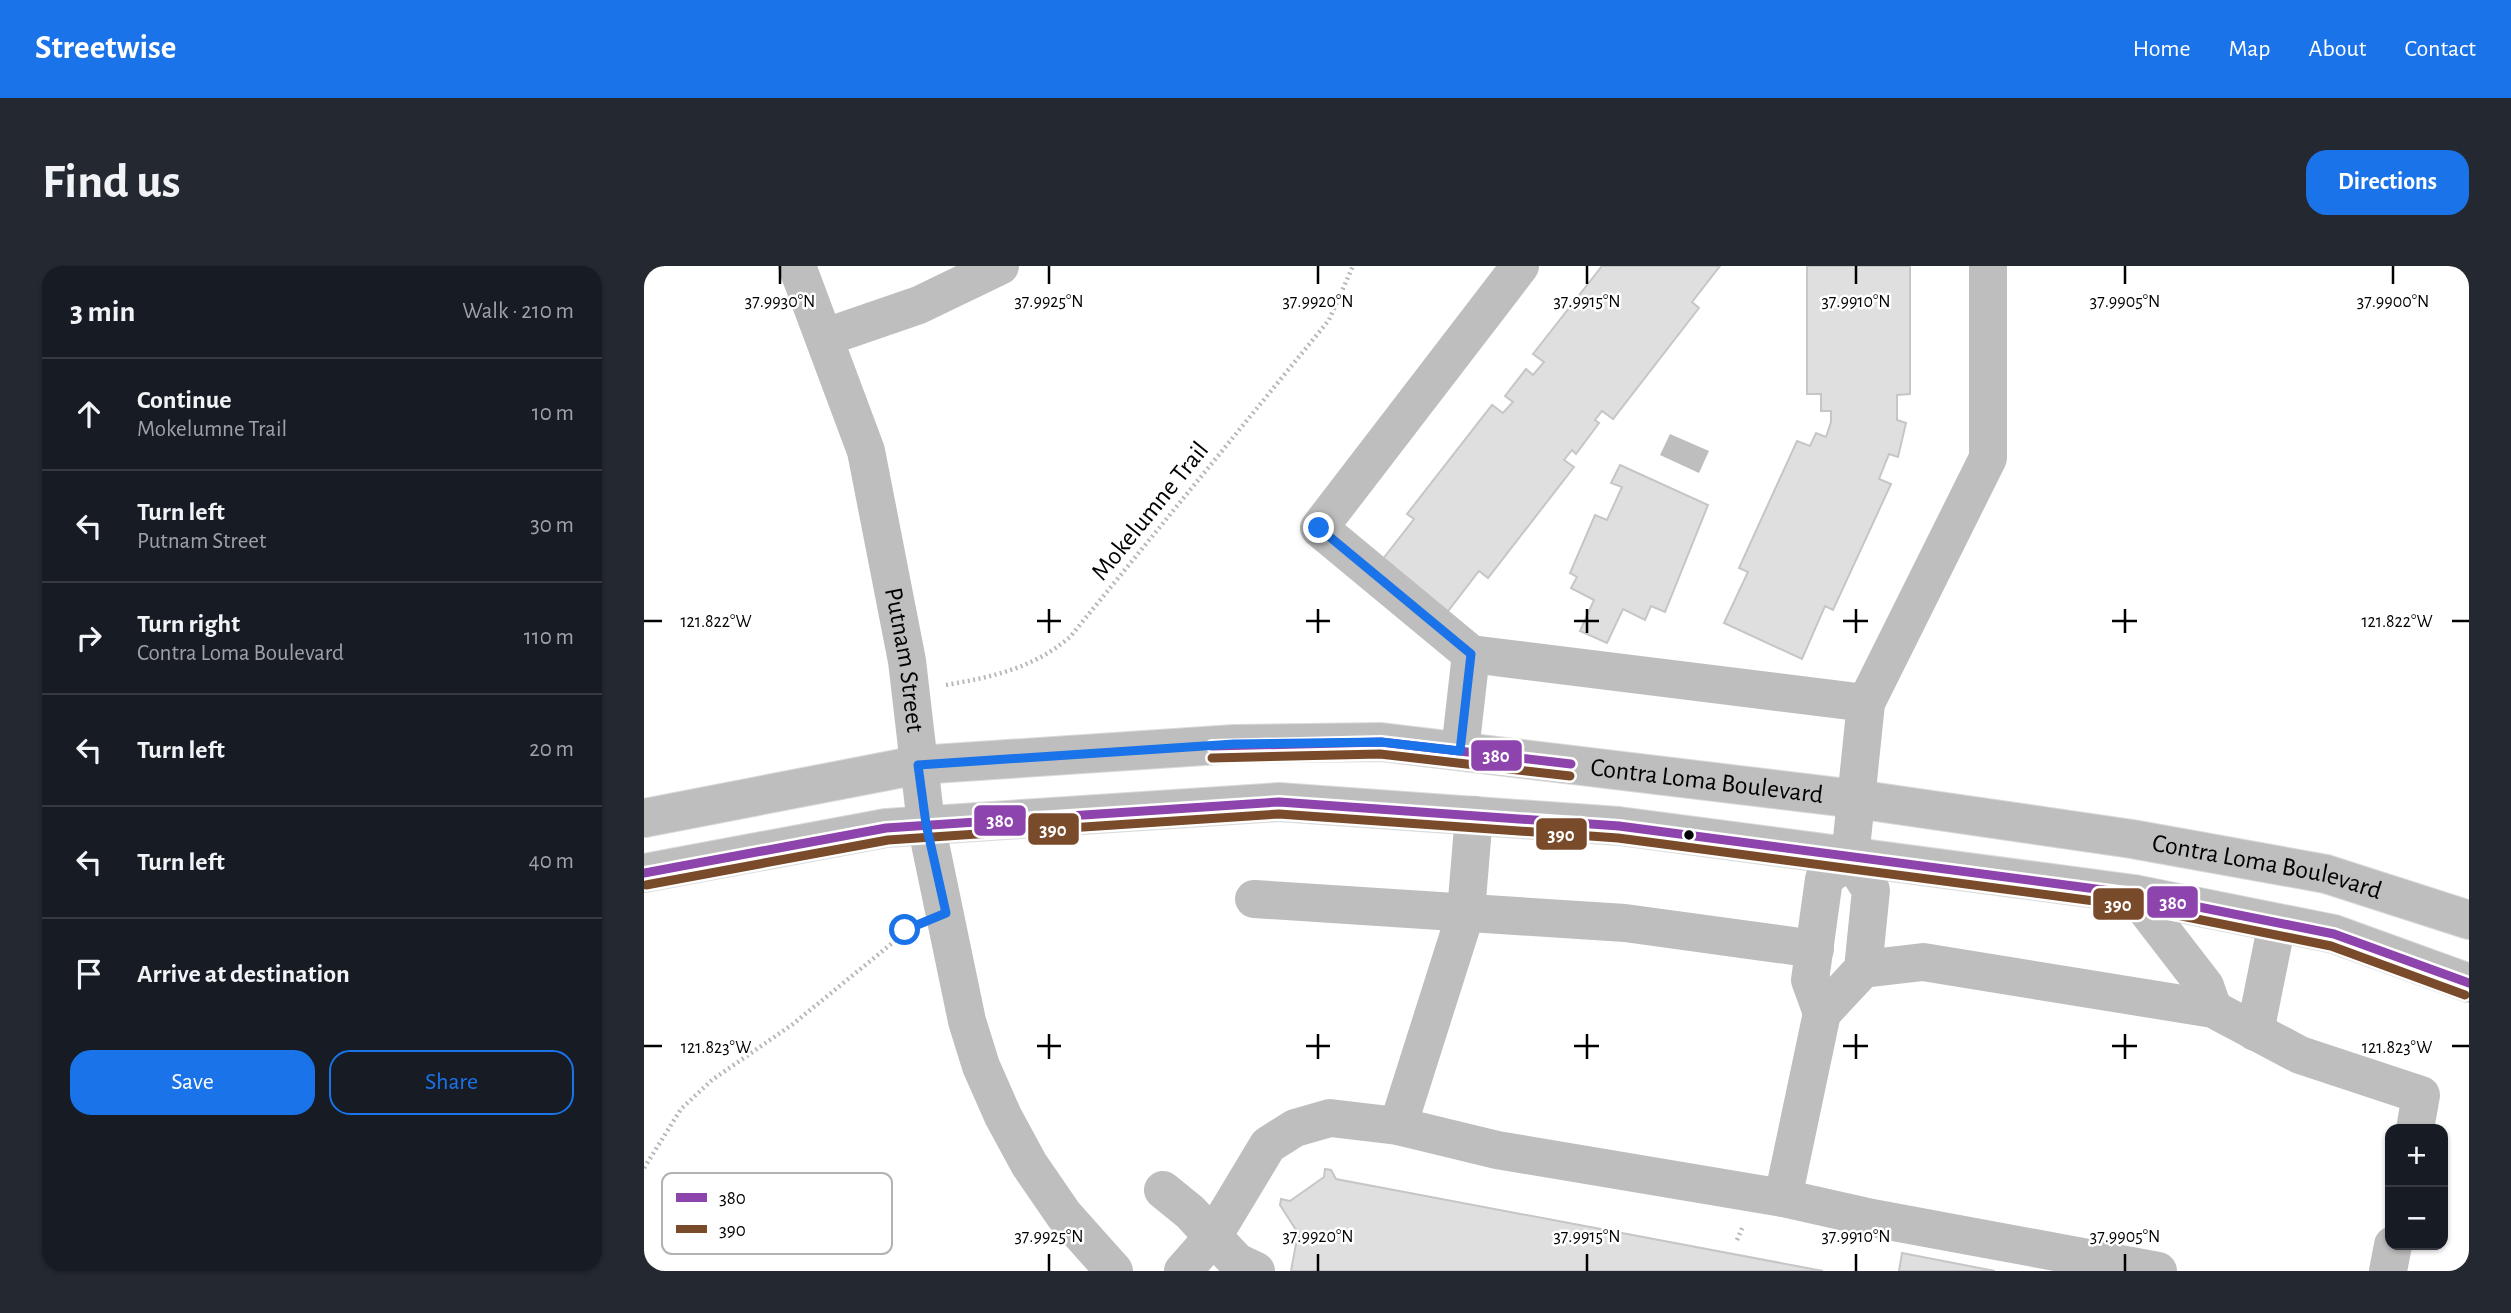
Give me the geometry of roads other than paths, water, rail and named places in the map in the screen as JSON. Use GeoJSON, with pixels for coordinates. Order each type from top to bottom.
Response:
{"type":"FeatureCollection","features":[{"type":"Feature","properties":{"kind":"main road","name":"Putnam Street"},"geometry":{"type":"LineString","coordinates":[[797,266],[826,337],[866,451],[888,550],[911,692],[926,824],[967,1021],[981,1066],[1003,1116],[1029,1164],[1064,1215],[1114,1271]]}},
{"type":"Feature","properties":{"kind":"main road"},"geometry":{"type":"LineString","coordinates":[[826,337],[919,304],[1000,266]]}},
{"type":"Feature","properties":{"kind":"main road"},"geometry":{"type":"LineString","coordinates":[[1520,266],[1319,528],[1471,654],[1866,702]]}},
{"type":"Feature","properties":{"kind":"main road"},"geometry":{"type":"LineString","coordinates":[[1783,1198],[1822,1013],[1863,969],[1871,890],[1850,858],[1866,702],[1988,458],[1988,266]]}},
{"type":"Feature","properties":{"kind":"main road"},"geometry":{"type":"LineString","coordinates":[[1460,751],[1471,654]]}},
{"type":"Feature","properties":{"kind":"main road","name":"Contra Loma Boulevard"},"geometry":{"type":"LineString","coordinates":[[644,818],[918,765],[1248,744],[1381,742],[1856,799],[2132,839],[2326,874],[2469,920]]}},
{"type":"Feature","properties":{"kind":"main road","name":"Contra Loma Boulevard"},"geometry":{"type":"LineString","coordinates":[[644,873],[886,828],[1279,802],[1619,826],[2134,894],[2334,934],[2469,983]]}},
{"type":"Feature","properties":{"kind":"main road"},"geometry":{"type":"LineString","coordinates":[[1398,1126],[1466,912],[1474,815]]}},
{"type":"Feature","properties":{"kind":"main road"},"geometry":{"type":"LineString","coordinates":[[1822,1013],[1810,980],[1824,879],[1850,858]]}},
{"type":"Feature","properties":{"kind":"main road"},"geometry":{"type":"LineString","coordinates":[[2134,894],[2205,986],[2213,1009]]}},
{"type":"Feature","properties":{"kind":"main road"},"geometry":{"type":"LineString","coordinates":[[1254,899],[1625,923],[1815,948]]}},
{"type":"Feature","properties":{"kind":"main road"},"geometry":{"type":"LineString","coordinates":[[2255,1031],[2277,923]]}},
{"type":"Feature","properties":{"kind":"main road"},"geometry":{"type":"LineString","coordinates":[[1863,969],[1923,962],[2213,1009],[2300,1055],[2421,1095],[2416,1124]]}},
{"type":"Feature","properties":{"kind":"main road"},"geometry":{"type":"LineString","coordinates":[[1183,1271],[1212,1238],[1268,1145],[1295,1128],[1330,1118],[1398,1126],[1497,1150],[1783,1198],[2158,1271]]}},
{"type":"Feature","properties":{"kind":"main road"},"geometry":{"type":"LineString","coordinates":[[1163,1190],[1190,1212],[1237,1262],[1256,1271]]}},
{"type":"Feature","properties":{"kind":"main road"},"geometry":{"type":"LineString","coordinates":[[2388,1271],[2392,1250]]}}]}
